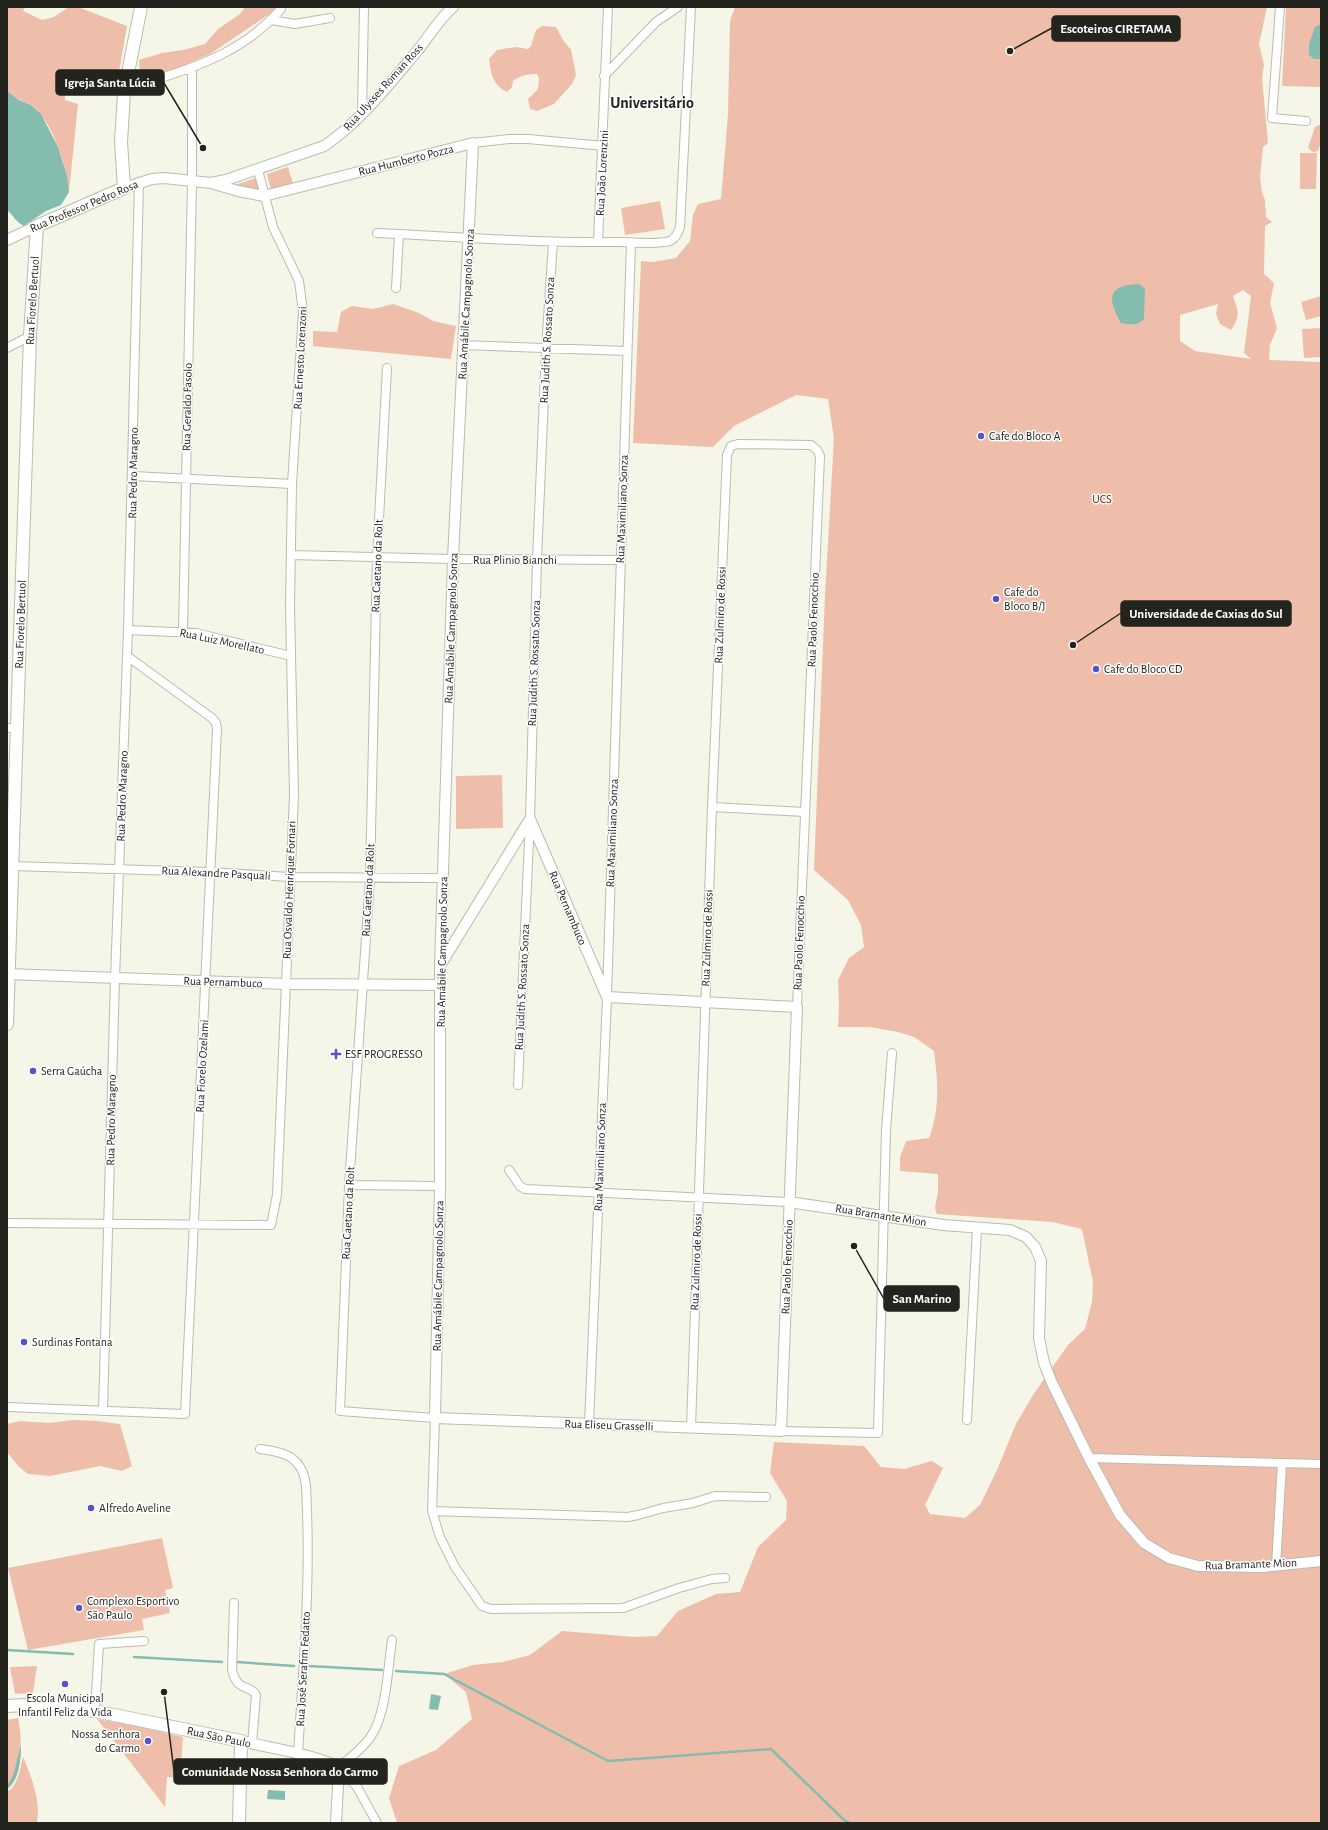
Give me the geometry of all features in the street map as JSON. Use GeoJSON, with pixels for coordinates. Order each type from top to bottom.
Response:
{"type":"FeatureCollection","features":[{"type":"Feature","properties":{"kind":"main road"},"geometry":{"type":"LineString","coordinates":[[124,188],[121,142],[124,93],[141,7]]}},
{"type":"Feature","properties":{"kind":"main road","name":"Rua Professor Pedro Rosa"},"geometry":{"type":"LineString","coordinates":[[37,226],[124,188]]}},
{"type":"Feature","properties":{"kind":"main road","name":"Rua Fiorelo Bertuol"},"geometry":{"type":"LineString","coordinates":[[7,1024],[13,728],[30,336],[37,226]]}},
{"type":"Feature","properties":{"kind":"main road","name":"Rua São Paulo"},"geometry":{"type":"LineString","coordinates":[[7,1706],[44,1704],[95,1711],[247,1743]]}},
{"type":"Feature","properties":{"kind":"main road"},"geometry":{"type":"LineString","coordinates":[[239,1823],[247,1743]]}},
{"type":"Feature","properties":{"kind":"street"},"geometry":{"type":"LineString","coordinates":[[362,112],[364,7]]}},
{"type":"Feature","properties":{"kind":"street","name":"Rua Ulysses Roman Ross"},"geometry":{"type":"LineString","coordinates":[[211,183],[258,170],[324,146],[337,137],[362,112],[419,49],[445,11],[453,7]]}},
{"type":"Feature","properties":{"kind":"street","name":"Rua João Lorenzini"},"geometry":{"type":"LineString","coordinates":[[598,242],[604,146],[604,76],[608,7]]}},
{"type":"Feature","properties":{"kind":"street"},"geometry":{"type":"LineString","coordinates":[[604,76],[656,22],[678,7]]}},
{"type":"Feature","properties":{"kind":"street"},"geometry":{"type":"LineString","coordinates":[[378,233],[553,242],[670,241],[677,235],[680,227],[690,7]]}},
{"type":"Feature","properties":{"kind":"street"},"geometry":{"type":"LineString","coordinates":[[1280,7],[1272,118],[1306,121]]}},
{"type":"Feature","properties":{"kind":"street"},"geometry":{"type":"LineString","coordinates":[[151,81],[192,68],[225,53],[252,36],[271,20],[281,9]]}},
{"type":"Feature","properties":{"kind":"street"},"geometry":{"type":"LineString","coordinates":[[271,20],[295,24],[330,18]]}},
{"type":"Feature","properties":{"kind":"street","name":"Rua Geraldo Fasolo"},"geometry":{"type":"LineString","coordinates":[[183,632],[192,182],[192,68]]}},
{"type":"Feature","properties":{"kind":"street","name":"Rua Humberto Pozza"},"geometry":{"type":"LineString","coordinates":[[211,183],[238,191],[264,196],[473,143],[509,139],[528,139],[604,146]]}},
{"type":"Feature","properties":{"kind":"street","name":"Rua Amábile Campagnolo Sonza"},"geometry":{"type":"LineString","coordinates":[[473,143],[453,559],[440,966],[440,1186],[432,1511],[440,1537],[455,1567],[482,1606],[491,1609],[623,1608],[679,1588],[712,1579],[725,1578]]}},
{"type":"Feature","properties":{"kind":"street","name":"Rua Ernesto Lorenzoni"},"geometry":{"type":"LineString","coordinates":[[258,170],[273,227],[299,281],[302,296],[303,318],[292,484],[291,554]]}},
{"type":"Feature","properties":{"kind":"street","name":"Rua Professor Pedro Rosa"},"geometry":{"type":"LineString","coordinates":[[124,188],[139,182],[164,178],[211,183]]}},
{"type":"Feature","properties":{"kind":"street","name":"Rua Pedro Maragno"},"geometry":{"type":"LineString","coordinates":[[103,1411],[115,978],[133,476],[139,182]]}},
{"type":"Feature","properties":{"kind":"street","name":"Rua Professor Pedro Rosa"},"geometry":{"type":"LineString","coordinates":[[7,240],[37,226]]}},
{"type":"Feature","properties":{"kind":"street"},"geometry":{"type":"LineString","coordinates":[[396,288],[399,234]]}},
{"type":"Feature","properties":{"kind":"street","name":"Rua Judith S. Rossato Sonza"},"geometry":{"type":"LineString","coordinates":[[518,1085],[530,819],[537,560],[546,349],[553,242]]}},
{"type":"Feature","properties":{"kind":"street","name":"Rua Maximiliano Sonza"},"geometry":{"type":"LineString","coordinates":[[589,1424],[606,997],[631,242]]}},
{"type":"Feature","properties":{"kind":"street"},"geometry":{"type":"LineString","coordinates":[[7,348],[30,336]]}},
{"type":"Feature","properties":{"kind":"street"},"geometry":{"type":"LineString","coordinates":[[463,345],[627,351]]}},
{"type":"Feature","properties":{"kind":"street","name":"Rua Caetano da Rolt"},"geometry":{"type":"LineString","coordinates":[[340,1411],[349,1185],[370,879],[377,557],[387,368]]}},
{"type":"Feature","properties":{"kind":"street","name":"Rua Paolo Fenocchio"},"geometry":{"type":"LineString","coordinates":[[729,449],[731,446],[738,444],[811,445],[817,450],[820,456],[781,1430]]}},
{"type":"Feature","properties":{"kind":"street","name":"Rua Zulmiro de Rossi"},"geometry":{"type":"LineString","coordinates":[[691,1428],[712,807],[729,449]]}},
{"type":"Feature","properties":{"kind":"street"},"geometry":{"type":"LineString","coordinates":[[133,476],[292,484]]}},
{"type":"Feature","properties":{"kind":"street","name":"Rua Plinio Bianchi"},"geometry":{"type":"LineString","coordinates":[[291,554],[453,559],[620,560]]}},
{"type":"Feature","properties":{"kind":"street","name":"Rua Osvaldo Henrique Fornari"},"geometry":{"type":"LineString","coordinates":[[194,1223],[271,1225],[277,1195],[289,877],[294,795],[291,656],[291,554]]}},
{"type":"Feature","properties":{"kind":"street","name":"Rua Luiz Morellato"},"geometry":{"type":"LineString","coordinates":[[128,630],[183,632],[196,634],[291,656]]}},
{"type":"Feature","properties":{"kind":"street","name":"Rua Fiorelo Ozelami"},"geometry":{"type":"LineString","coordinates":[[103,1411],[185,1414],[217,729],[216,723],[212,718],[127,656]]}},
{"type":"Feature","properties":{"kind":"street"},"geometry":{"type":"LineString","coordinates":[[712,807],[805,812]]}},
{"type":"Feature","properties":{"kind":"street"},"geometry":{"type":"LineString","coordinates":[[440,966],[530,819]]}},
{"type":"Feature","properties":{"kind":"street","name":"Rua Pernambuco"},"geometry":{"type":"LineString","coordinates":[[530,819],[606,997]]}},
{"type":"Feature","properties":{"kind":"street","name":"Rua Alexandre Pasquali"},"geometry":{"type":"LineString","coordinates":[[11,860],[120,870],[211,872],[289,877],[370,879],[443,878]]}},
{"type":"Feature","properties":{"kind":"street","name":"Rua Pernambuco"},"geometry":{"type":"LineString","coordinates":[[8,974],[363,986],[440,985]]}},
{"type":"Feature","properties":{"kind":"street"},"geometry":{"type":"LineString","coordinates":[[606,997],[797,1007]]}},
{"type":"Feature","properties":{"kind":"street"},"geometry":{"type":"LineString","coordinates":[[883,1216],[886,1130],[892,1053]]}},
{"type":"Feature","properties":{"kind":"street","name":"Rua Bramante Mion"},"geometry":{"type":"LineString","coordinates":[[509,1170],[520,1186],[525,1189],[789,1202],[943,1225],[1010,1230],[1026,1237],[1035,1247],[1041,1261],[1040,1338],[1044,1363],[1060,1401],[1120,1515],[1144,1543],[1169,1558],[1198,1566],[1276,1566],[1321,1561]]}},
{"type":"Feature","properties":{"kind":"street"},"geometry":{"type":"LineString","coordinates":[[349,1185],[440,1186]]}},
{"type":"Feature","properties":{"kind":"street","name":"Rua Eliseu Grasselli"},"geometry":{"type":"LineString","coordinates":[[340,1411],[435,1418],[691,1428],[878,1433],[883,1216]]}},
{"type":"Feature","properties":{"kind":"street"},"geometry":{"type":"LineString","coordinates":[[7,1223],[194,1223]]}},
{"type":"Feature","properties":{"kind":"street"},"geometry":{"type":"LineString","coordinates":[[967,1420],[977,1228]]}},
{"type":"Feature","properties":{"kind":"street"},"geometry":{"type":"LineString","coordinates":[[7,1407],[103,1411]]}},
{"type":"Feature","properties":{"kind":"street","name":"Rua José Serafim Fedatto"},"geometry":{"type":"LineString","coordinates":[[260,1449],[277,1452],[293,1458],[300,1466],[305,1476],[308,1527],[307,1585],[298,1753]]}},
{"type":"Feature","properties":{"kind":"street"},"geometry":{"type":"LineString","coordinates":[[1089,1458],[1321,1464]]}},
{"type":"Feature","properties":{"kind":"street"},"geometry":{"type":"LineString","coordinates":[[1276,1566],[1282,1463]]}},
{"type":"Feature","properties":{"kind":"street"},"geometry":{"type":"LineString","coordinates":[[432,1511],[628,1517],[663,1508],[693,1503],[715,1496],[766,1498]]}},
{"type":"Feature","properties":{"kind":"street"},"geometry":{"type":"LineString","coordinates":[[234,1603],[232,1670],[239,1685],[252,1690],[256,1695],[247,1743]]}},
{"type":"Feature","properties":{"kind":"street"},"geometry":{"type":"LineString","coordinates":[[336,1823],[339,1767],[368,1740],[376,1728],[382,1708],[392,1640]]}},
{"type":"Feature","properties":{"kind":"street"},"geometry":{"type":"LineString","coordinates":[[95,1711],[99,1644],[144,1641]]}},
{"type":"Feature","properties":{"kind":"street","name":"Rua São Paulo"},"geometry":{"type":"LineString","coordinates":[[247,1743],[298,1753],[323,1760],[339,1767],[357,1788],[377,1823]]}},
{"type":"Feature","properties":{"kind":"green space"},"geometry":{"type":"Polygon","coordinates":[[[7,7],[25,7],[23,11],[42,20],[54,17],[69,7],[78,7],[127,26],[117,83],[66,74],[65,100],[78,104],[69,192],[62,158],[46,121],[31,105],[21,101],[7,91],[7,7]]]}},
{"type":"Feature","properties":{"kind":"green space"},"geometry":{"type":"Polygon","coordinates":[[[245,7],[280,7],[210,54],[175,69],[140,78],[139,60],[162,53],[183,50],[205,44],[218,29],[240,14],[245,7]]]}},
{"type":"Feature","properties":{"kind":"green space","name":"UCS"},"geometry":{"type":"Polygon","coordinates":[[[735,7],[1267,7],[1259,44],[1264,65],[1262,78],[1268,143],[1263,147],[1260,177],[1262,193],[1265,200],[1266,217],[1272,222],[1265,226],[1264,274],[1274,283],[1270,303],[1277,328],[1270,345],[1269,360],[1321,362],[1321,1823],[397,1823],[389,1798],[399,1766],[436,1750],[472,1719],[466,1692],[444,1674],[473,1665],[503,1662],[530,1655],[562,1631],[635,1637],[657,1636],[678,1611],[716,1594],[740,1592],[758,1547],[786,1520],[787,1501],[770,1473],[774,1442],[864,1446],[881,1467],[904,1469],[932,1461],[943,1468],[925,1505],[930,1514],[965,1518],[980,1505],[997,1470],[1016,1424],[1033,1395],[1068,1345],[1085,1329],[1092,1302],[1093,1282],[1082,1229],[1052,1222],[937,1214],[935,1208],[938,1192],[938,1174],[900,1171],[900,1158],[906,1141],[929,1138],[933,1127],[937,1095],[934,1051],[914,1037],[898,1032],[870,1027],[838,1027],[838,980],[849,958],[864,947],[861,925],[848,900],[814,870],[825,595],[834,438],[828,399],[796,395],[734,426],[713,447],[633,443],[641,261],[653,262],[676,258],[690,241],[693,215],[698,204],[721,199],[728,114],[730,21],[735,7]],[[1243,290],[1233,296],[1238,313],[1231,330],[1220,324],[1216,314],[1218,304],[1180,315],[1180,341],[1195,351],[1251,359],[1244,353],[1251,296],[1243,290]]]}},
{"type":"Feature","properties":{"kind":"green space"},"geometry":{"type":"Polygon","coordinates":[[[1286,7],[1321,7],[1321,87],[1282,86],[1286,7]]]}},
{"type":"Feature","properties":{"kind":"green space"},"geometry":{"type":"Polygon","coordinates":[[[542,26],[556,27],[563,40],[571,50],[576,75],[572,84],[554,104],[537,111],[530,109],[528,99],[538,89],[539,78],[537,74],[519,77],[513,81],[512,87],[507,92],[496,82],[491,70],[489,59],[497,50],[515,47],[528,49],[531,46],[536,30],[542,26]]]}},
{"type":"Feature","properties":{"kind":"green space"},"geometry":{"type":"Polygon","coordinates":[[[1321,124],[1321,143],[1318,151],[1313,152],[1308,148],[1315,127],[1321,124]]]}},
{"type":"Feature","properties":{"kind":"green space"},"geometry":{"type":"Polygon","coordinates":[[[1300,153],[1317,153],[1316,189],[1300,189],[1300,153]]]}},
{"type":"Feature","properties":{"kind":"green space"},"geometry":{"type":"Polygon","coordinates":[[[288,167],[293,184],[271,190],[267,174],[288,167]]]}},
{"type":"Feature","properties":{"kind":"green space"},"geometry":{"type":"Polygon","coordinates":[[[256,178],[260,191],[235,185],[256,178]]]}},
{"type":"Feature","properties":{"kind":"green space"},"geometry":{"type":"Polygon","coordinates":[[[660,201],[665,229],[625,235],[621,208],[660,201]]]}},
{"type":"Feature","properties":{"kind":"green space"},"geometry":{"type":"Polygon","coordinates":[[[1321,296],[1321,316],[1306,320],[1301,302],[1321,296]]]}},
{"type":"Feature","properties":{"kind":"green space"},"geometry":{"type":"Polygon","coordinates":[[[393,304],[419,313],[433,321],[456,326],[451,359],[313,346],[313,331],[337,332],[341,312],[352,306],[373,309],[393,304]]]}},
{"type":"Feature","properties":{"kind":"green space"},"geometry":{"type":"Polygon","coordinates":[[[1321,328],[1321,357],[1304,358],[1302,329],[1321,328]]]}},
{"type":"Feature","properties":{"kind":"green space"},"geometry":{"type":"Polygon","coordinates":[[[502,775],[503,828],[456,829],[456,776],[502,775]]]}},
{"type":"Feature","properties":{"kind":"green space"},"geometry":{"type":"Polygon","coordinates":[[[73,1420],[120,1424],[132,1466],[122,1471],[100,1466],[50,1476],[28,1474],[18,1466],[7,1452],[7,1424],[20,1421],[49,1423],[73,1420]]]}},
{"type":"Feature","properties":{"kind":"green space","name":"Complexo Esportivo São Paulo"},"geometry":{"type":"Polygon","coordinates":[[[162,1538],[173,1588],[165,1590],[170,1613],[142,1619],[144,1630],[28,1650],[8,1568],[162,1538]]]}},
{"type":"Feature","properties":{"kind":"green space"},"geometry":{"type":"Polygon","coordinates":[[[37,1666],[33,1693],[15,1694],[10,1667],[37,1666]]]}},
{"type":"Feature","properties":{"kind":"green space"},"geometry":{"type":"Polygon","coordinates":[[[18,1718],[21,1745],[19,1766],[13,1784],[7,1789],[7,1720],[18,1718]]]}},
{"type":"Feature","properties":{"kind":"green space"},"geometry":{"type":"Polygon","coordinates":[[[97,1719],[137,1726],[183,1737],[180,1778],[167,1777],[165,1807],[97,1719]]]}},
{"type":"Feature","properties":{"kind":"green space"},"geometry":{"type":"Polygon","coordinates":[[[23,1757],[32,1780],[36,1797],[38,1806],[38,1823],[7,1823],[7,1792],[14,1786],[20,1771],[23,1757]]]}},
{"type":"Feature","properties":{"kind":"water"},"geometry":{"type":"Polygon","coordinates":[[[1321,24],[1321,59],[1314,59],[1309,55],[1309,44],[1315,27],[1321,24]]]}},
{"type":"Feature","properties":{"kind":"water"},"geometry":{"type":"Polygon","coordinates":[[[7,91],[19,100],[31,105],[41,114],[58,147],[67,176],[69,192],[61,205],[46,211],[24,226],[19,223],[7,210],[7,91]]]}},
{"type":"Feature","properties":{"kind":"water"},"geometry":{"type":"Polygon","coordinates":[[[1139,284],[1145,289],[1144,319],[1139,323],[1121,323],[1113,307],[1113,295],[1116,290],[1121,287],[1139,284]]]}},
{"type":"Feature","properties":{"kind":"water"},"geometry":{"type":"Polygon","coordinates":[[[431,1694],[441,1696],[438,1710],[429,1709],[431,1694]]]}},
{"type":"Feature","properties":{"kind":"water"},"geometry":{"type":"Polygon","coordinates":[[[21,1745],[20,1763],[17,1775],[7,1789],[7,1786],[13,1776],[21,1745]]]}},
{"type":"Feature","properties":{"kind":"water"},"geometry":{"type":"Polygon","coordinates":[[[268,1790],[285,1791],[285,1800],[267,1799],[268,1790]]]}},
{"type":"Feature","properties":{"kind":"waterway"},"geometry":{"type":"LineString","coordinates":[[7,1650],[73,1654]]}},
{"type":"Feature","properties":{"kind":"waterway"},"geometry":{"type":"LineString","coordinates":[[134,1657],[222,1662]]}},
{"type":"Feature","properties":{"kind":"waterway"},"geometry":{"type":"LineString","coordinates":[[237,1662],[294,1666]]}},
{"type":"Feature","properties":{"kind":"waterway"},"geometry":{"type":"LineString","coordinates":[[309,1666],[382,1670]]}},
{"type":"Feature","properties":{"kind":"waterway"},"geometry":{"type":"LineString","coordinates":[[396,1671],[444,1674],[608,1761],[771,1749],[844,1820],[850,1823]]}},
{"type":"Feature","properties":{"kind":"place","name":"Escoteiros CIRETAMA"},"geometry":{"type":"Point","coordinates":[1010,51]}},
{"type":"Feature","properties":{"kind":"place","name":"Igreja Santa Lúcia"},"geometry":{"type":"Point","coordinates":[203,148]}},
{"type":"Feature","properties":{"kind":"place","name":"Cafe do Bloco A"},"geometry":{"type":"Point","coordinates":[981,436]}},
{"type":"Feature","properties":{"kind":"place","name":"Cafe do Bloco B/J"},"geometry":{"type":"Point","coordinates":[996,599]}},
{"type":"Feature","properties":{"kind":"place","name":"Universidade de Caxias do Sul"},"geometry":{"type":"Point","coordinates":[1073,645]}},
{"type":"Feature","properties":{"kind":"place","name":"Cafe do Bloco CD"},"geometry":{"type":"Point","coordinates":[1096,669]}},
{"type":"Feature","properties":{"kind":"place","name":"ESF PROGRESSO"},"geometry":{"type":"Point","coordinates":[336,1054]}},
{"type":"Feature","properties":{"kind":"place","name":"Serra Gaúcha"},"geometry":{"type":"Point","coordinates":[33,1071]}},
{"type":"Feature","properties":{"kind":"place","name":"San Marino"},"geometry":{"type":"Point","coordinates":[854,1246]}},
{"type":"Feature","properties":{"kind":"place","name":"Surdinas Fontana"},"geometry":{"type":"Point","coordinates":[24,1342]}},
{"type":"Feature","properties":{"kind":"place","name":"Alfredo Aveline"},"geometry":{"type":"Point","coordinates":[91,1508]}},
{"type":"Feature","properties":{"kind":"place","name":"Complexo Esportivo São Paulo"},"geometry":{"type":"Point","coordinates":[79,1608]}},
{"type":"Feature","properties":{"kind":"place","name":"Escola Municipal Infantil Feliz da Vida"},"geometry":{"type":"Point","coordinates":[65,1684]}},
{"type":"Feature","properties":{"kind":"place","name":"Comunidade Nossa Senhora do Carmo"},"geometry":{"type":"Point","coordinates":[164,1692]}},
{"type":"Feature","properties":{"kind":"place","name":"Nossa Senhora do Carmo"},"geometry":{"type":"Point","coordinates":[148,1741]}},
{"type":"Feature","properties":{"kind":"district","name":"Universitário"},"geometry":{"type":"Point","coordinates":[652,102]}}]}
